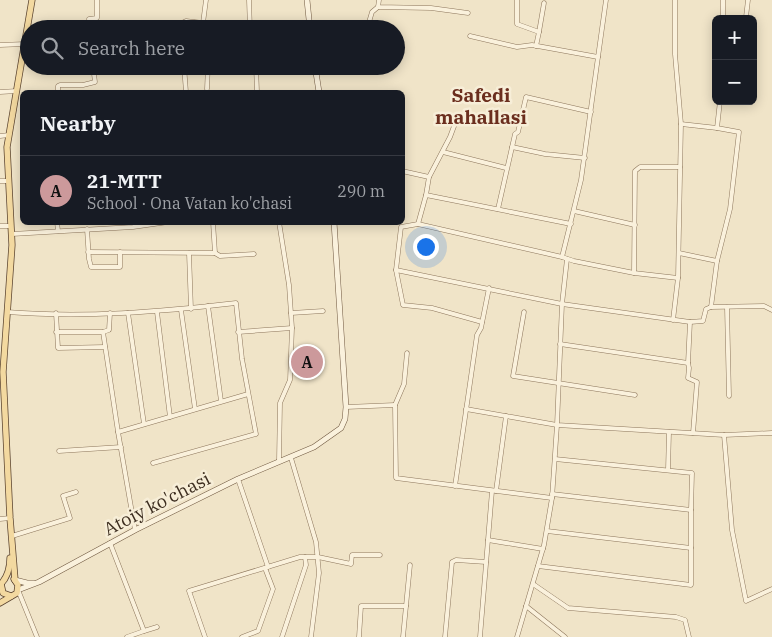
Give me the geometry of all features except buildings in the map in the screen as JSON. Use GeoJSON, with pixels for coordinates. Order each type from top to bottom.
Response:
{"type":"FeatureCollection","features":[{"type":"Feature","properties":{"kind":"main road"},"geometry":{"type":"LineString","coordinates":[[29,20],[32,0]]}},
{"type":"Feature","properties":{"kind":"main road"},"geometry":{"type":"LineString","coordinates":[[0,603],[14,595],[18,590],[18,584],[15,580],[10,518],[3,372],[3,324],[7,312],[12,234],[7,147],[20,73]]}},
{"type":"Feature","properties":{"kind":"main road"},"geometry":{"type":"LineString","coordinates":[[10,596],[3,593],[1,583],[10,567],[12,536]]}},
{"type":"Feature","properties":{"kind":"main road"},"geometry":{"type":"LineString","coordinates":[[1,583],[12,578],[15,580]]}},
{"type":"Feature","properties":{"kind":"street"},"geometry":{"type":"LineString","coordinates":[[89,20],[97,18],[97,0]]}},
{"type":"Feature","properties":{"kind":"street"},"geometry":{"type":"LineString","coordinates":[[204,20],[206,0]]}},
{"type":"Feature","properties":{"kind":"street"},"geometry":{"type":"LineString","coordinates":[[249,0],[250,20]]}},
{"type":"Feature","properties":{"kind":"street"},"geometry":{"type":"LineString","coordinates":[[307,0],[309,20]]}},
{"type":"Feature","properties":{"kind":"street"},"geometry":{"type":"LineString","coordinates":[[378,7],[379,0]]}},
{"type":"Feature","properties":{"kind":"street"},"geometry":{"type":"LineString","coordinates":[[517,0],[517,24],[538,32]]}},
{"type":"Feature","properties":{"kind":"street"},"geometry":{"type":"LineString","coordinates":[[517,637],[543,549],[552,496],[565,258],[585,158],[606,0]]}},
{"type":"Feature","properties":{"kind":"street"},"geometry":{"type":"LineString","coordinates":[[673,320],[678,278],[681,124],[675,54],[675,0]]}},
{"type":"Feature","properties":{"kind":"street"},"geometry":{"type":"LineString","coordinates":[[723,0],[723,15]]}},
{"type":"Feature","properties":{"kind":"street"},"geometry":{"type":"LineString","coordinates":[[746,15],[748,0]]}},
{"type":"Feature","properties":{"kind":"street"},"geometry":{"type":"LineString","coordinates":[[536,46],[544,3]]}},
{"type":"Feature","properties":{"kind":"street"},"geometry":{"type":"LineString","coordinates":[[370,20],[372,12],[378,7],[432,8],[468,13]]}},
{"type":"Feature","properties":{"kind":"street"},"geometry":{"type":"LineString","coordinates":[[470,36],[517,47],[536,46],[598,57]]}},
{"type":"Feature","properties":{"kind":"street"},"geometry":{"type":"LineString","coordinates":[[0,45],[20,44]]}},
{"type":"Feature","properties":{"kind":"street"},"geometry":{"type":"LineString","coordinates":[[58,90],[60,85],[82,85],[94,82],[94,75]]}},
{"type":"Feature","properties":{"kind":"street"},"geometry":{"type":"LineString","coordinates":[[185,75],[186,90]]}},
{"type":"Feature","properties":{"kind":"street"},"geometry":{"type":"LineString","coordinates":[[208,75],[208,89]]}},
{"type":"Feature","properties":{"kind":"street"},"geometry":{"type":"LineString","coordinates":[[256,75],[257,90]]}},
{"type":"Feature","properties":{"kind":"street"},"geometry":{"type":"LineString","coordinates":[[316,75],[319,90]]}},
{"type":"Feature","properties":{"kind":"street"},"geometry":{"type":"LineString","coordinates":[[0,92],[17,91]]}},
{"type":"Feature","properties":{"kind":"street"},"geometry":{"type":"LineString","coordinates":[[498,209],[506,168],[515,134],[518,132],[526,97],[591,112]]}},
{"type":"Feature","properties":{"kind":"street"},"geometry":{"type":"LineString","coordinates":[[717,128],[720,105]]}},
{"type":"Feature","properties":{"kind":"street"},"geometry":{"type":"LineString","coordinates":[[418,224],[430,177],[456,121]]}},
{"type":"Feature","properties":{"kind":"street"},"geometry":{"type":"LineString","coordinates":[[681,124],[739,132],[730,209],[717,261],[711,307]]}},
{"type":"Feature","properties":{"kind":"street"},"geometry":{"type":"LineString","coordinates":[[0,136],[9,136]]}},
{"type":"Feature","properties":{"kind":"street"},"geometry":{"type":"LineString","coordinates":[[512,147],[544,154],[585,158]]}},
{"type":"Feature","properties":{"kind":"street"},"geometry":{"type":"LineString","coordinates":[[443,152],[506,168]]}},
{"type":"Feature","properties":{"kind":"street"},"geometry":{"type":"LineString","coordinates":[[634,273],[635,171],[637,168],[680,167]]}},
{"type":"Feature","properties":{"kind":"street"},"geometry":{"type":"LineString","coordinates":[[405,172],[430,177]]}},
{"type":"Feature","properties":{"kind":"street"},"geometry":{"type":"LineString","coordinates":[[0,181],[8,181]]}},
{"type":"Feature","properties":{"kind":"street"},"geometry":{"type":"LineString","coordinates":[[426,195],[571,224]]}},
{"type":"Feature","properties":{"kind":"street"},"geometry":{"type":"LineString","coordinates":[[574,211],[635,225]]}},
{"type":"Feature","properties":{"kind":"street"},"geometry":{"type":"LineString","coordinates":[[482,322],[432,308],[403,305],[396,270],[401,227],[418,224],[634,273],[678,278]]}},
{"type":"Feature","properties":{"kind":"street"},"geometry":{"type":"LineString","coordinates":[[57,225],[58,231]]}},
{"type":"Feature","properties":{"kind":"street"},"geometry":{"type":"LineString","coordinates":[[12,234],[146,225]]}},
{"type":"Feature","properties":{"kind":"street"},"geometry":{"type":"LineString","coordinates":[[213,225],[215,253]]}},
{"type":"Feature","properties":{"kind":"street"},"geometry":{"type":"LineString","coordinates":[[279,462],[280,404],[290,380],[292,328],[289,285],[280,225]]}},
{"type":"Feature","properties":{"kind":"street"},"geometry":{"type":"LineString","coordinates":[[334,225],[346,407],[395,405]]}},
{"type":"Feature","properties":{"kind":"street"},"geometry":{"type":"LineString","coordinates":[[0,226],[11,226]]}},
{"type":"Feature","properties":{"kind":"street"},"geometry":{"type":"LineString","coordinates":[[87,229],[91,267],[120,267],[120,252]]}},
{"type":"Feature","properties":{"kind":"street"},"geometry":{"type":"LineString","coordinates":[[88,252],[215,253],[220,256],[254,254]]}},
{"type":"Feature","properties":{"kind":"street"},"geometry":{"type":"LineString","coordinates":[[189,253],[191,308]]}},
{"type":"Feature","properties":{"kind":"street"},"geometry":{"type":"LineString","coordinates":[[679,253],[717,261]]}},
{"type":"Feature","properties":{"kind":"street"},"geometry":{"type":"LineString","coordinates":[[396,270],[562,304],[690,322],[703,321],[706,309],[711,307],[764,306],[772,310]]}},
{"type":"Feature","properties":{"kind":"street"},"geometry":{"type":"LineString","coordinates":[[455,486],[477,335],[482,322],[489,288]]}},
{"type":"Feature","properties":{"kind":"street"},"geometry":{"type":"LineString","coordinates":[[7,312],[157,312],[236,303],[238,332],[256,434],[153,463]]}},
{"type":"Feature","properties":{"kind":"street"},"geometry":{"type":"LineString","coordinates":[[208,306],[221,401]]}},
{"type":"Feature","properties":{"kind":"street"},"geometry":{"type":"LineString","coordinates":[[727,307],[729,396]]}},
{"type":"Feature","properties":{"kind":"street"},"geometry":{"type":"LineString","coordinates":[[181,310],[195,409]]}},
{"type":"Feature","properties":{"kind":"street"},"geometry":{"type":"LineString","coordinates":[[291,313],[323,311]]}},
{"type":"Feature","properties":{"kind":"street"},"geometry":{"type":"LineString","coordinates":[[157,312],[170,417]]}},
{"type":"Feature","properties":{"kind":"street"},"geometry":{"type":"LineString","coordinates":[[524,312],[513,376],[634,395]]}},
{"type":"Feature","properties":{"kind":"street"},"geometry":{"type":"LineString","coordinates":[[56,313],[57,345],[61,349],[105,347]]}},
{"type":"Feature","properties":{"kind":"street"},"geometry":{"type":"LineString","coordinates":[[56,332],[103,332],[109,330],[110,313]]}},
{"type":"Feature","properties":{"kind":"street"},"geometry":{"type":"LineString","coordinates":[[128,313],[144,424]]}},
{"type":"Feature","properties":{"kind":"street"},"geometry":{"type":"LineString","coordinates":[[690,322],[688,363],[690,368],[688,378],[697,382],[693,433]]}},
{"type":"Feature","properties":{"kind":"street"},"geometry":{"type":"LineString","coordinates":[[238,332],[292,328]]}},
{"type":"Feature","properties":{"kind":"street"},"geometry":{"type":"LineString","coordinates":[[103,332],[135,530]]}},
{"type":"Feature","properties":{"kind":"street"},"geometry":{"type":"LineString","coordinates":[[560,344],[688,363]]}},
{"type":"Feature","properties":{"kind":"street"},"geometry":{"type":"LineString","coordinates":[[407,353],[404,384],[395,405],[396,478],[494,491],[691,510]]}},
{"type":"Feature","properties":{"kind":"street"},"geometry":{"type":"LineString","coordinates":[[118,432],[248,394]]}},
{"type":"Feature","properties":{"kind":"street","name":"Atoiy ko'chasi"},"geometry":{"type":"LineString","coordinates":[[18,590],[39,582],[135,530],[238,479],[314,447],[337,432],[345,419],[346,407]]}},
{"type":"Feature","properties":{"kind":"street"},"geometry":{"type":"LineString","coordinates":[[466,409],[557,425],[724,435],[772,433]]}},
{"type":"Feature","properties":{"kind":"street"},"geometry":{"type":"LineString","coordinates":[[480,637],[488,540],[506,416]]}},
{"type":"Feature","properties":{"kind":"street"},"geometry":{"type":"LineString","coordinates":[[668,470],[669,432]]}},
{"type":"Feature","properties":{"kind":"street"},"geometry":{"type":"LineString","coordinates":[[724,435],[732,530],[746,601],[772,589]]}},
{"type":"Feature","properties":{"kind":"street"},"geometry":{"type":"LineString","coordinates":[[58,451],[121,447]]}},
{"type":"Feature","properties":{"kind":"street"},"geometry":{"type":"LineString","coordinates":[[291,458],[316,542],[318,557],[311,637]]}},
{"type":"Feature","properties":{"kind":"street"},"geometry":{"type":"LineString","coordinates":[[538,566],[691,585],[692,473],[555,459]]}},
{"type":"Feature","properties":{"kind":"street"},"geometry":{"type":"LineString","coordinates":[[0,471],[8,471]]}},
{"type":"Feature","properties":{"kind":"street"},"geometry":{"type":"LineString","coordinates":[[238,479],[273,589],[258,631],[242,637]]}},
{"type":"Feature","properties":{"kind":"street"},"geometry":{"type":"LineString","coordinates":[[12,536],[70,518],[63,496],[76,492]]}},
{"type":"Feature","properties":{"kind":"street"},"geometry":{"type":"LineString","coordinates":[[0,519],[10,518]]}},
{"type":"Feature","properties":{"kind":"street"},"geometry":{"type":"LineString","coordinates":[[546,531],[691,548]]}},
{"type":"Feature","properties":{"kind":"street"},"geometry":{"type":"LineString","coordinates":[[488,540],[543,549]]}},
{"type":"Feature","properties":{"kind":"street"},"geometry":{"type":"LineString","coordinates":[[110,543],[144,631]]}},
{"type":"Feature","properties":{"kind":"street"},"geometry":{"type":"LineString","coordinates":[[206,637],[189,591],[306,557],[318,557],[351,564],[352,555],[380,555]]}},
{"type":"Feature","properties":{"kind":"street"},"geometry":{"type":"LineString","coordinates":[[282,637],[306,565],[306,557]]}},
{"type":"Feature","properties":{"kind":"street"},"geometry":{"type":"LineString","coordinates":[[445,637],[452,562],[456,560],[486,562]]}},
{"type":"Feature","properties":{"kind":"street"},"geometry":{"type":"LineString","coordinates":[[403,637],[410,565]]}},
{"type":"Feature","properties":{"kind":"street"},"geometry":{"type":"LineString","coordinates":[[15,580],[27,583],[39,582]]}},
{"type":"Feature","properties":{"kind":"street"},"geometry":{"type":"LineString","coordinates":[[533,584],[568,608],[676,617],[685,620],[689,637]]}},
{"type":"Feature","properties":{"kind":"street"},"geometry":{"type":"LineString","coordinates":[[18,590],[36,637]]}},
{"type":"Feature","properties":{"kind":"street"},"geometry":{"type":"LineString","coordinates":[[359,637],[360,606],[406,606]]}},
{"type":"Feature","properties":{"kind":"street"},"geometry":{"type":"LineString","coordinates":[[526,606],[565,637]]}},
{"type":"Feature","properties":{"kind":"street"},"geometry":{"type":"LineString","coordinates":[[127,637],[156,628]]}},
{"type":"Feature","properties":{"kind":"place","name":"21-MTT"},"geometry":{"type":"Point","coordinates":[307,362]}},
{"type":"Feature","properties":{"kind":"district","name":"Safedi mahallasi"},"geometry":{"type":"Point","coordinates":[481,106]}}]}
